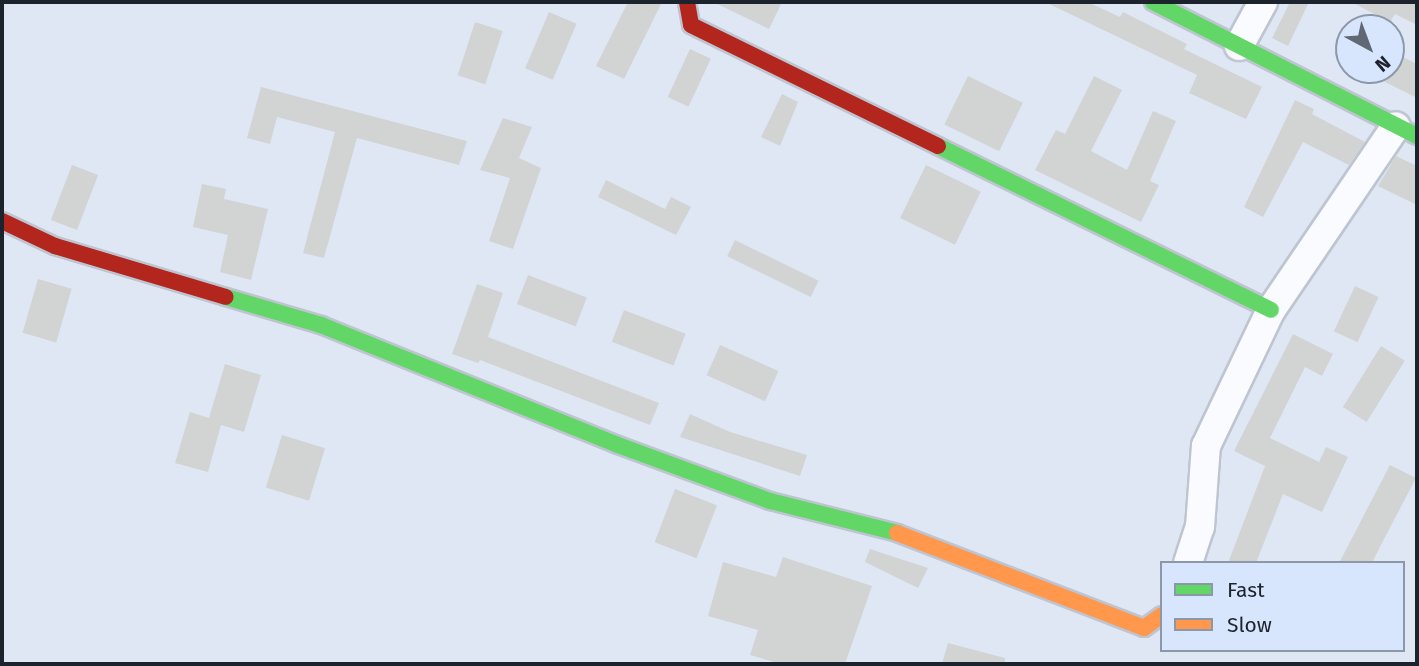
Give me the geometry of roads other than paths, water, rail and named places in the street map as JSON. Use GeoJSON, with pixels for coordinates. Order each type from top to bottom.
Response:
{"type":"FeatureCollection","features":[{"type":"Feature","properties":{"kind":"street"},"geometry":{"type":"LineString","coordinates":[[687,2],[691,25],[1271,310]]}},
{"type":"Feature","properties":{"kind":"street"},"geometry":{"type":"LineString","coordinates":[[1153,2],[1407,131],[1271,310],[1206,446],[1200,527],[1189,561]]}},
{"type":"Feature","properties":{"kind":"street"},"geometry":{"type":"LineString","coordinates":[[1240,46],[1263,2]]}},
{"type":"Feature","properties":{"kind":"street"},"geometry":{"type":"LineString","coordinates":[[2,221],[55,246],[321,325],[405,361],[770,501],[902,534],[1144,628],[1160,616]]}}]}
